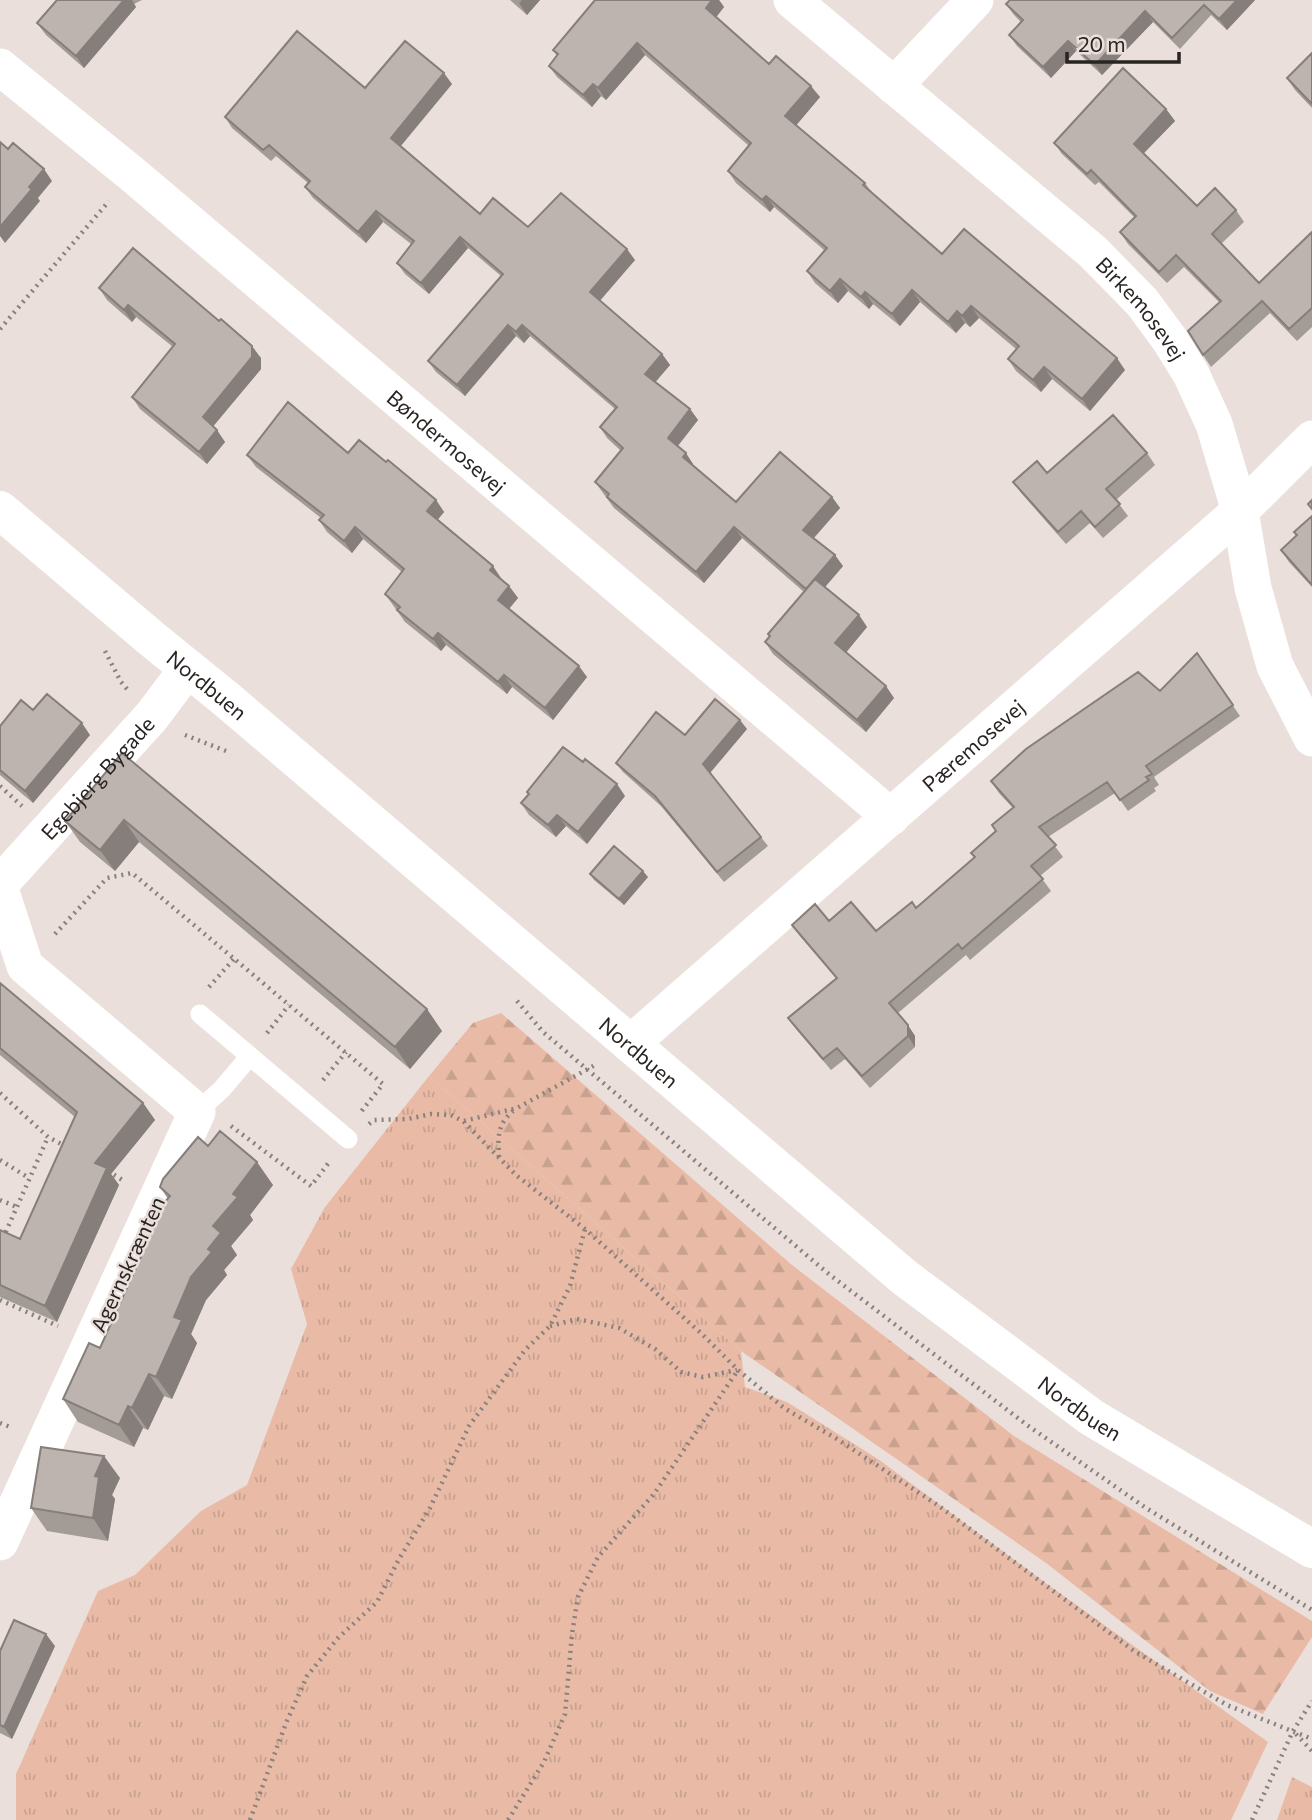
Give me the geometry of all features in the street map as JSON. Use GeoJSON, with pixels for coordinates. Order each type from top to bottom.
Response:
{"type":"FeatureCollection","features":[{"type":"Feature","properties":{"kind":"street","name":"Birkemosevej"},"geometry":{"type":"LineString","coordinates":[[792,0],[1093,252],[1142,302],[1170,340],[1191,374],[1214,424],[1240,511],[1253,588],[1275,666],[1312,738]]}},
{"type":"Feature","properties":{"kind":"street"},"geometry":{"type":"LineString","coordinates":[[894,86],[975,0]]}},
{"type":"Feature","properties":{"kind":"street","name":"Bøndermosevej"},"geometry":{"type":"LineString","coordinates":[[0,67],[132,174],[891,817]]}},
{"type":"Feature","properties":{"kind":"street","name":"Pæremosevej"},"geometry":{"type":"LineString","coordinates":[[630,1044],[1240,511],[1312,439]]}},
{"type":"Feature","properties":{"kind":"street","name":"Nordbuen"},"geometry":{"type":"LineString","coordinates":[[0,510],[904,1277],[1091,1417],[1312,1549]]}},
{"type":"Feature","properties":{"kind":"street","name":"Egebjerg Bygade"},"geometry":{"type":"LineString","coordinates":[[0,887],[152,716],[188,668]]}},
{"type":"Feature","properties":{"kind":"street"},"geometry":{"type":"LineString","coordinates":[[0,887],[26,965],[197,1112]]}},
{"type":"Feature","properties":{"kind":"street","name":"Agernskrænten"},"geometry":{"type":"LineString","coordinates":[[0,1542],[197,1112]]}},
{"type":"Feature","properties":{"kind":"lane"},"geometry":{"type":"LineString","coordinates":[[200,1014],[345,1136]]}},
{"type":"Feature","properties":{"kind":"lane"},"geometry":{"type":"LineString","coordinates":[[197,1112],[222,1089],[250,1056]]}},
{"type":"Feature","properties":{"kind":"path"},"geometry":{"type":"LineString","coordinates":[[0,328],[132,174]]}},
{"type":"Feature","properties":{"kind":"path"},"geometry":{"type":"LineString","coordinates":[[26,965],[107,878],[132,873],[383,1084],[345,1136]]}},
{"type":"Feature","properties":{"kind":"path"},"geometry":{"type":"LineString","coordinates":[[223,971],[234,959]]}},
{"type":"Feature","properties":{"kind":"path"},"geometry":{"type":"LineString","coordinates":[[279,1019],[289,1005]]}},
{"type":"Feature","properties":{"kind":"path"},"geometry":{"type":"LineString","coordinates":[[463,1121],[517,1108],[630,1044]]}},
{"type":"Feature","properties":{"kind":"path"},"geometry":{"type":"LineString","coordinates":[[335,1065],[346,1052]]}},
{"type":"Feature","properties":{"kind":"path"},"geometry":{"type":"LineString","coordinates":[[0,1093],[48,1137],[72,1151]]}},
{"type":"Feature","properties":{"kind":"path"},"geometry":{"type":"LineString","coordinates":[[499,1157],[498,1138],[502,1124],[517,1108]]}},
{"type":"Feature","properties":{"kind":"path"},"geometry":{"type":"LineString","coordinates":[[197,1112],[218,1116],[311,1186]]}},
{"type":"Feature","properties":{"kind":"path"},"geometry":{"type":"LineString","coordinates":[[345,1136],[374,1120],[408,1119],[431,1114],[451,1115],[463,1121],[516,1175],[585,1229],[738,1370],[784,1408],[837,1438],[939,1506],[1134,1651],[1227,1705],[1312,1739]]}},
{"type":"Feature","properties":{"kind":"path"},"geometry":{"type":"LineString","coordinates":[[0,1244],[48,1137]]}},
{"type":"Feature","properties":{"kind":"path"},"geometry":{"type":"LineString","coordinates":[[0,1160],[29,1178]]}},
{"type":"Feature","properties":{"kind":"path"},"geometry":{"type":"LineString","coordinates":[[97,1165],[157,1199]]}},
{"type":"Feature","properties":{"kind":"path"},"geometry":{"type":"LineString","coordinates":[[0,1200],[17,1208]]}},
{"type":"Feature","properties":{"kind":"path"},"geometry":{"type":"LineString","coordinates":[[250,1820],[286,1723],[307,1676],[338,1638],[377,1602],[430,1508],[469,1426],[525,1350],[550,1326],[570,1286],[585,1229]]}},
{"type":"Feature","properties":{"kind":"path"},"geometry":{"type":"LineString","coordinates":[[0,1300],[66,1329]]}},
{"type":"Feature","properties":{"kind":"path"},"geometry":{"type":"LineString","coordinates":[[550,1326],[577,1319],[619,1328],[655,1349],[681,1372],[703,1377],[738,1370]]}},
{"type":"Feature","properties":{"kind":"path"},"geometry":{"type":"LineString","coordinates":[[508,1820],[544,1762],[565,1714],[578,1597],[598,1557],[654,1494],[738,1370]]}},
{"type":"Feature","properties":{"kind":"path"},"geometry":{"type":"LineString","coordinates":[[1252,1820],[1293,1731],[1312,1701]]}},
{"type":"Feature","properties":{"kind":"path"},"geometry":{"type":"LineString","coordinates":[[1293,1731],[1312,1751]]}},
{"type":"Feature","properties":{"kind":"green space"},"geometry":{"type":"Polygon","coordinates":[[[501,1013],[792,1265],[1014,1436],[1312,1621],[1312,1637],[1263,1714],[1210,1691],[1046,1563],[741,1351],[429,1076],[473,1023],[501,1013]]]}},
{"type":"Feature","properties":{"kind":"green space"},"geometry":{"type":"Polygon","coordinates":[[[429,1076],[741,1351],[745,1387],[787,1402],[878,1459],[1268,1742],[1231,1820],[16,1820],[16,1774],[98,1591],[135,1575],[201,1511],[247,1485],[307,1324],[291,1269],[325,1207],[429,1076]]]}},
{"type":"Feature","properties":{"kind":"green space"},"geometry":{"type":"Polygon","coordinates":[[[1292,1777],[1312,1787],[1312,1820],[1277,1820],[1292,1777]]]}},
{"type":"Feature","properties":{"kind":"building"},"geometry":{"type":"Polygon","coordinates":[[[57,0],[124,0],[76,56],[37,23],[57,0]]]}},
{"type":"Feature","properties":{"kind":"building"},"geometry":{"type":"Polygon","coordinates":[[[595,0],[712,0],[706,8],[769,64],[776,56],[811,86],[785,116],[865,183],[863,185],[942,254],[964,229],[1117,358],[1082,399],[1044,367],[1033,380],[1008,359],[1019,346],[971,306],[962,316],[957,311],[948,322],[912,290],[892,314],[865,292],[861,297],[840,279],[830,291],[807,271],[827,248],[766,196],[762,200],[728,171],[751,143],[637,43],[598,88],[593,84],[583,95],[549,66],[558,54],[553,50],[595,0]]]}},
{"type":"Feature","properties":{"kind":"building"},"geometry":{"type":"Polygon","coordinates":[[[1010,0],[1237,0],[1219,19],[1204,5],[1172,38],[1145,11],[1095,65],[1068,41],[1043,67],[1009,35],[1023,20],[1006,4],[1010,0]]]}},
{"type":"Feature","properties":{"kind":"building"},"geometry":{"type":"Polygon","coordinates":[[[297,31],[365,88],[405,41],[444,73],[391,138],[480,214],[493,198],[528,227],[561,193],[627,249],[590,292],[662,354],[645,374],[690,409],[668,438],[686,453],[683,457],[736,502],[780,452],[832,497],[803,530],[835,555],[806,589],[734,527],[696,572],[607,497],[609,494],[595,482],[623,448],[600,427],[617,407],[522,325],[516,332],[508,325],[457,385],[428,361],[503,274],[460,237],[421,283],[397,263],[414,241],[376,211],[358,232],[305,187],[310,181],[269,145],[263,150],[225,117],[297,31]]]}},
{"type":"Feature","properties":{"kind":"building"},"geometry":{"type":"Polygon","coordinates":[[[1312,53],[1312,104],[1287,78],[1312,53]]]}},
{"type":"Feature","properties":{"kind":"building"},"geometry":{"type":"Polygon","coordinates":[[[1123,68],[1166,109],[1134,144],[1197,206],[1215,188],[1236,210],[1212,234],[1259,283],[1312,232],[1312,308],[1289,329],[1262,301],[1203,355],[1188,331],[1221,301],[1176,255],[1159,272],[1120,232],[1136,216],[1091,170],[1087,174],[1054,143],[1123,68]]]}},
{"type":"Feature","properties":{"kind":"building"},"geometry":{"type":"Polygon","coordinates":[[[0,142],[8,149],[13,143],[44,169],[29,187],[32,189],[0,227],[0,142]]]}},
{"type":"Feature","properties":{"kind":"building"},"geometry":{"type":"Polygon","coordinates":[[[133,248],[252,346],[252,357],[203,417],[217,430],[199,452],[132,397],[175,344],[128,305],[124,310],[99,288],[133,248]]]}},
{"type":"Feature","properties":{"kind":"building"},"geometry":{"type":"Polygon","coordinates":[[[288,402],[348,453],[359,440],[436,500],[427,511],[493,566],[490,570],[509,586],[498,600],[579,666],[545,708],[504,675],[498,682],[438,633],[433,639],[397,610],[400,607],[385,594],[404,569],[355,527],[344,541],[319,520],[324,515],[247,455],[288,402]]]}},
{"type":"Feature","properties":{"kind":"building"},"geometry":{"type":"Polygon","coordinates":[[[1113,415],[1147,453],[1106,489],[1120,504],[1095,527],[1081,511],[1058,532],[1013,482],[1037,461],[1047,473],[1113,415]]]}},
{"type":"Feature","properties":{"kind":"building"},"geometry":{"type":"Polygon","coordinates":[[[1312,516],[1312,585],[1281,550],[1297,535],[1294,532],[1312,516]]]}},
{"type":"Feature","properties":{"kind":"building"},"geometry":{"type":"Polygon","coordinates":[[[815,579],[859,615],[835,643],[886,686],[857,720],[765,642],[770,636],[768,634],[815,579]]]}},
{"type":"Feature","properties":{"kind":"building"},"geometry":{"type":"Polygon","coordinates":[[[1197,653],[1233,705],[1146,766],[1152,774],[1146,777],[1149,780],[1120,800],[1107,782],[1039,827],[1056,845],[1031,866],[1043,879],[962,949],[958,944],[889,1003],[908,1025],[908,1036],[862,1076],[837,1048],[823,1059],[788,1018],[837,978],[792,925],[815,904],[829,921],[851,902],[876,931],[912,902],[916,908],[975,857],[971,853],[996,831],[992,825],[1014,807],[991,781],[1026,749],[1138,672],[1160,691],[1197,653]]]}},
{"type":"Feature","properties":{"kind":"building"},"geometry":{"type":"Polygon","coordinates":[[[47,694],[82,723],[25,791],[0,770],[0,726],[21,700],[33,710],[47,694]]]}},
{"type":"Feature","properties":{"kind":"building"},"geometry":{"type":"Polygon","coordinates":[[[715,699],[740,720],[703,764],[761,837],[717,872],[655,796],[616,763],[656,712],[685,735],[715,699]]]}},
{"type":"Feature","properties":{"kind":"building"},"geometry":{"type":"Polygon","coordinates":[[[563,747],[583,762],[585,759],[617,784],[578,832],[557,815],[548,825],[521,803],[563,747]]]}},
{"type":"Feature","properties":{"kind":"building"},"geometry":{"type":"Polygon","coordinates":[[[122,753],[427,1009],[395,1047],[124,820],[100,850],[65,821],[122,753]]]}},
{"type":"Feature","properties":{"kind":"building"},"geometry":{"type":"Polygon","coordinates":[[[614,846],[643,871],[619,899],[590,874],[614,846]]]}},
{"type":"Feature","properties":{"kind":"building"},"geometry":{"type":"Polygon","coordinates":[[[0,983],[143,1103],[95,1163],[107,1168],[45,1306],[0,1285],[0,1230],[20,1239],[77,1112],[0,1048],[0,983]]]}},
{"type":"Feature","properties":{"kind":"building"},"geometry":{"type":"Polygon","coordinates":[[[220,1131],[257,1162],[233,1194],[238,1197],[213,1226],[221,1233],[208,1249],[212,1252],[191,1277],[174,1317],[182,1320],[156,1377],[149,1374],[132,1408],[128,1406],[119,1425],[63,1399],[89,1343],[100,1348],[144,1250],[135,1242],[138,1234],[170,1196],[160,1187],[163,1179],[198,1137],[208,1146],[220,1131]]]}},
{"type":"Feature","properties":{"kind":"building"},"geometry":{"type":"Polygon","coordinates":[[[41,1447],[104,1456],[95,1476],[99,1477],[93,1518],[31,1508],[41,1447]]]}},
{"type":"Feature","properties":{"kind":"building"},"geometry":{"type":"Polygon","coordinates":[[[14,1620],[46,1634],[4,1727],[0,1725],[0,1651],[14,1620]]]}}]}
